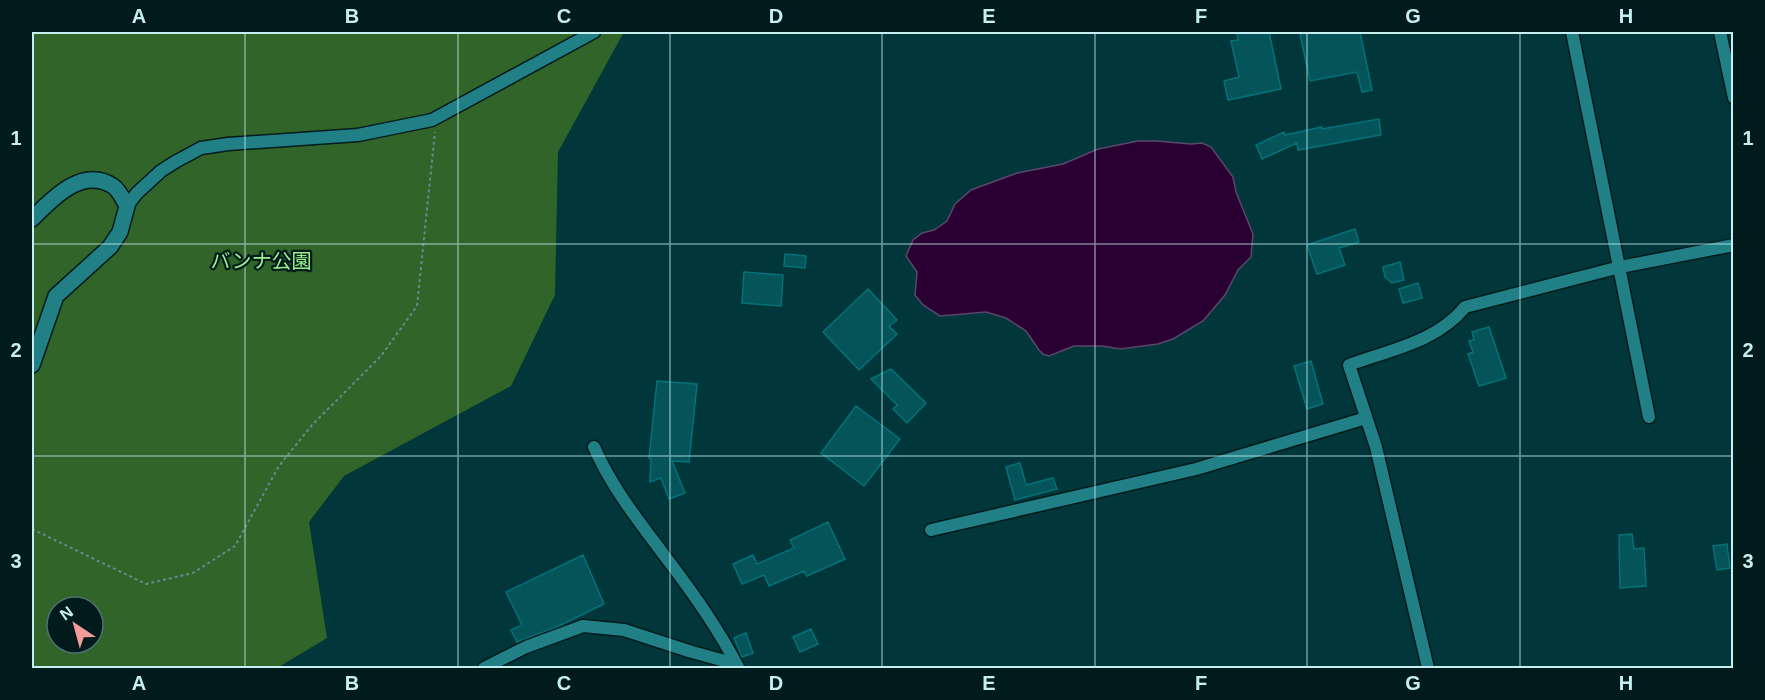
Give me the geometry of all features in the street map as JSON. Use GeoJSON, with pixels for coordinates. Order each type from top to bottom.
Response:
{"type":"FeatureCollection","features":[{"type":"Feature","properties":{"kind":"street"},"geometry":{"type":"LineString","coordinates":[[32,365],[56,296],[110,247],[120,232],[127,206],[137,193],[175,162],[201,148],[358,135],[437,118],[594,32]]}},
{"type":"Feature","properties":{"kind":"street"},"geometry":{"type":"LineString","coordinates":[[1572,32],[1649,417]]}},
{"type":"Feature","properties":{"kind":"street"},"geometry":{"type":"LineString","coordinates":[[1720,32],[1734,98]]}},
{"type":"Feature","properties":{"kind":"street"},"geometry":{"type":"LineString","coordinates":[[32,219],[60,192],[81,181],[99,180],[115,187],[127,206]]}},
{"type":"Feature","properties":{"kind":"street"},"geometry":{"type":"LineString","coordinates":[[1428,669],[1376,447],[1349,365],[1426,338],[1443,329],[1465,307],[1620,267],[1734,245]]}},
{"type":"Feature","properties":{"kind":"street"},"geometry":{"type":"LineString","coordinates":[[931,530],[1196,469],[1366,418]]}},
{"type":"Feature","properties":{"kind":"street"},"geometry":{"type":"LineString","coordinates":[[594,447],[605,472],[632,514],[676,570],[737,666]]}},
{"type":"Feature","properties":{"kind":"street"},"geometry":{"type":"LineString","coordinates":[[484,669],[526,647],[583,626],[624,630],[737,666]]}},
{"type":"Feature","properties":{"kind":"path"},"geometry":{"type":"LineString","coordinates":[[32,529],[146,584],[193,573],[235,546],[279,466],[312,425],[381,356],[417,306],[437,118]]}},
{"type":"Feature","properties":{"kind":"green space","name":"バンナ公園"},"geometry":{"type":"Polygon","coordinates":[[[32,32],[624,32],[558,152],[555,295],[511,386],[344,476],[309,522],[327,638],[277,668],[32,668],[32,32]]]}},
{"type":"Feature","properties":{"kind":"shaded area"},"geometry":{"type":"Polygon","coordinates":[[[1138,141],[1202,143],[1211,147],[1233,177],[1236,192],[1253,234],[1251,257],[1238,270],[1225,295],[1203,321],[1173,339],[1158,344],[1120,349],[1102,346],[1074,346],[1049,356],[1039,350],[1026,331],[1006,318],[986,312],[940,316],[923,305],[915,295],[917,272],[906,256],[913,240],[947,221],[955,204],[971,190],[1017,173],[1063,164],[1098,149],[1138,141]]]}},
{"type":"Feature","properties":{"kind":"building"},"geometry":{"type":"Polygon","coordinates":[[[1237,32],[1269,32],[1281,89],[1228,100],[1224,81],[1239,77],[1231,41],[1238,40],[1237,32]]]}},
{"type":"Feature","properties":{"kind":"building"},"geometry":{"type":"Polygon","coordinates":[[[1360,32],[1372,90],[1362,92],[1357,72],[1310,81],[1300,34],[1360,32]]]}},
{"type":"Feature","properties":{"kind":"building"},"geometry":{"type":"Polygon","coordinates":[[[1379,119],[1381,135],[1298,150],[1297,143],[1262,159],[1256,145],[1284,132],[1285,135],[1379,119]]]}},
{"type":"Feature","properties":{"kind":"building"},"geometry":{"type":"Polygon","coordinates":[[[1355,229],[1359,242],[1339,248],[1345,265],[1317,274],[1307,245],[1355,229]]]}},
{"type":"Feature","properties":{"kind":"building"},"geometry":{"type":"Polygon","coordinates":[[[785,254],[806,256],[805,268],[784,266],[785,254]]]}},
{"type":"Feature","properties":{"kind":"building"},"geometry":{"type":"Polygon","coordinates":[[[1400,262],[1404,280],[1392,283],[1385,277],[1383,267],[1400,262]]]}},
{"type":"Feature","properties":{"kind":"building"},"geometry":{"type":"Polygon","coordinates":[[[744,272],[783,275],[781,306],[742,303],[744,272]]]}},
{"type":"Feature","properties":{"kind":"building"},"geometry":{"type":"Polygon","coordinates":[[[1418,283],[1422,298],[1403,303],[1399,289],[1418,283]]]}},
{"type":"Feature","properties":{"kind":"building"},"geometry":{"type":"Polygon","coordinates":[[[868,289],[897,320],[889,326],[897,334],[859,370],[823,332],[868,289]]]}},
{"type":"Feature","properties":{"kind":"building"},"geometry":{"type":"Polygon","coordinates":[[[1489,327],[1506,378],[1479,386],[1468,354],[1473,352],[1469,341],[1474,340],[1472,332],[1489,327]]]}},
{"type":"Feature","properties":{"kind":"building"},"geometry":{"type":"Polygon","coordinates":[[[1311,361],[1323,404],[1307,409],[1294,366],[1311,361]]]}},
{"type":"Feature","properties":{"kind":"building"},"geometry":{"type":"Polygon","coordinates":[[[891,369],[926,403],[907,423],[893,409],[897,405],[871,379],[891,369]]]}},
{"type":"Feature","properties":{"kind":"building"},"geometry":{"type":"Polygon","coordinates":[[[657,381],[697,384],[689,462],[672,461],[685,493],[669,499],[661,478],[650,482],[651,459],[649,458],[657,381]]]}},
{"type":"Feature","properties":{"kind":"building"},"geometry":{"type":"Polygon","coordinates":[[[856,406],[900,439],[864,486],[821,453],[856,406]]]}},
{"type":"Feature","properties":{"kind":"building"},"geometry":{"type":"Polygon","coordinates":[[[1020,463],[1026,485],[1053,478],[1057,489],[1015,500],[1006,467],[1020,463]]]}},
{"type":"Feature","properties":{"kind":"building"},"geometry":{"type":"Polygon","coordinates":[[[828,522],[845,559],[807,576],[804,571],[769,586],[764,575],[742,584],[733,564],[753,555],[757,564],[794,548],[790,540],[828,522]]]}},
{"type":"Feature","properties":{"kind":"building"},"geometry":{"type":"Polygon","coordinates":[[[1632,534],[1634,549],[1644,548],[1646,586],[1620,588],[1619,535],[1632,534]]]}},
{"type":"Feature","properties":{"kind":"building"},"geometry":{"type":"Polygon","coordinates":[[[1727,544],[1730,568],[1717,570],[1713,546],[1727,544]]]}},
{"type":"Feature","properties":{"kind":"building"},"geometry":{"type":"Polygon","coordinates":[[[583,555],[604,604],[557,627],[517,642],[511,630],[522,625],[506,592],[583,555]]]}},
{"type":"Feature","properties":{"kind":"building"},"geometry":{"type":"Polygon","coordinates":[[[811,629],[818,644],[800,652],[793,637],[811,629]]]}},
{"type":"Feature","properties":{"kind":"building"},"geometry":{"type":"Polygon","coordinates":[[[746,633],[753,653],[742,657],[734,638],[746,633]]]}}]}
